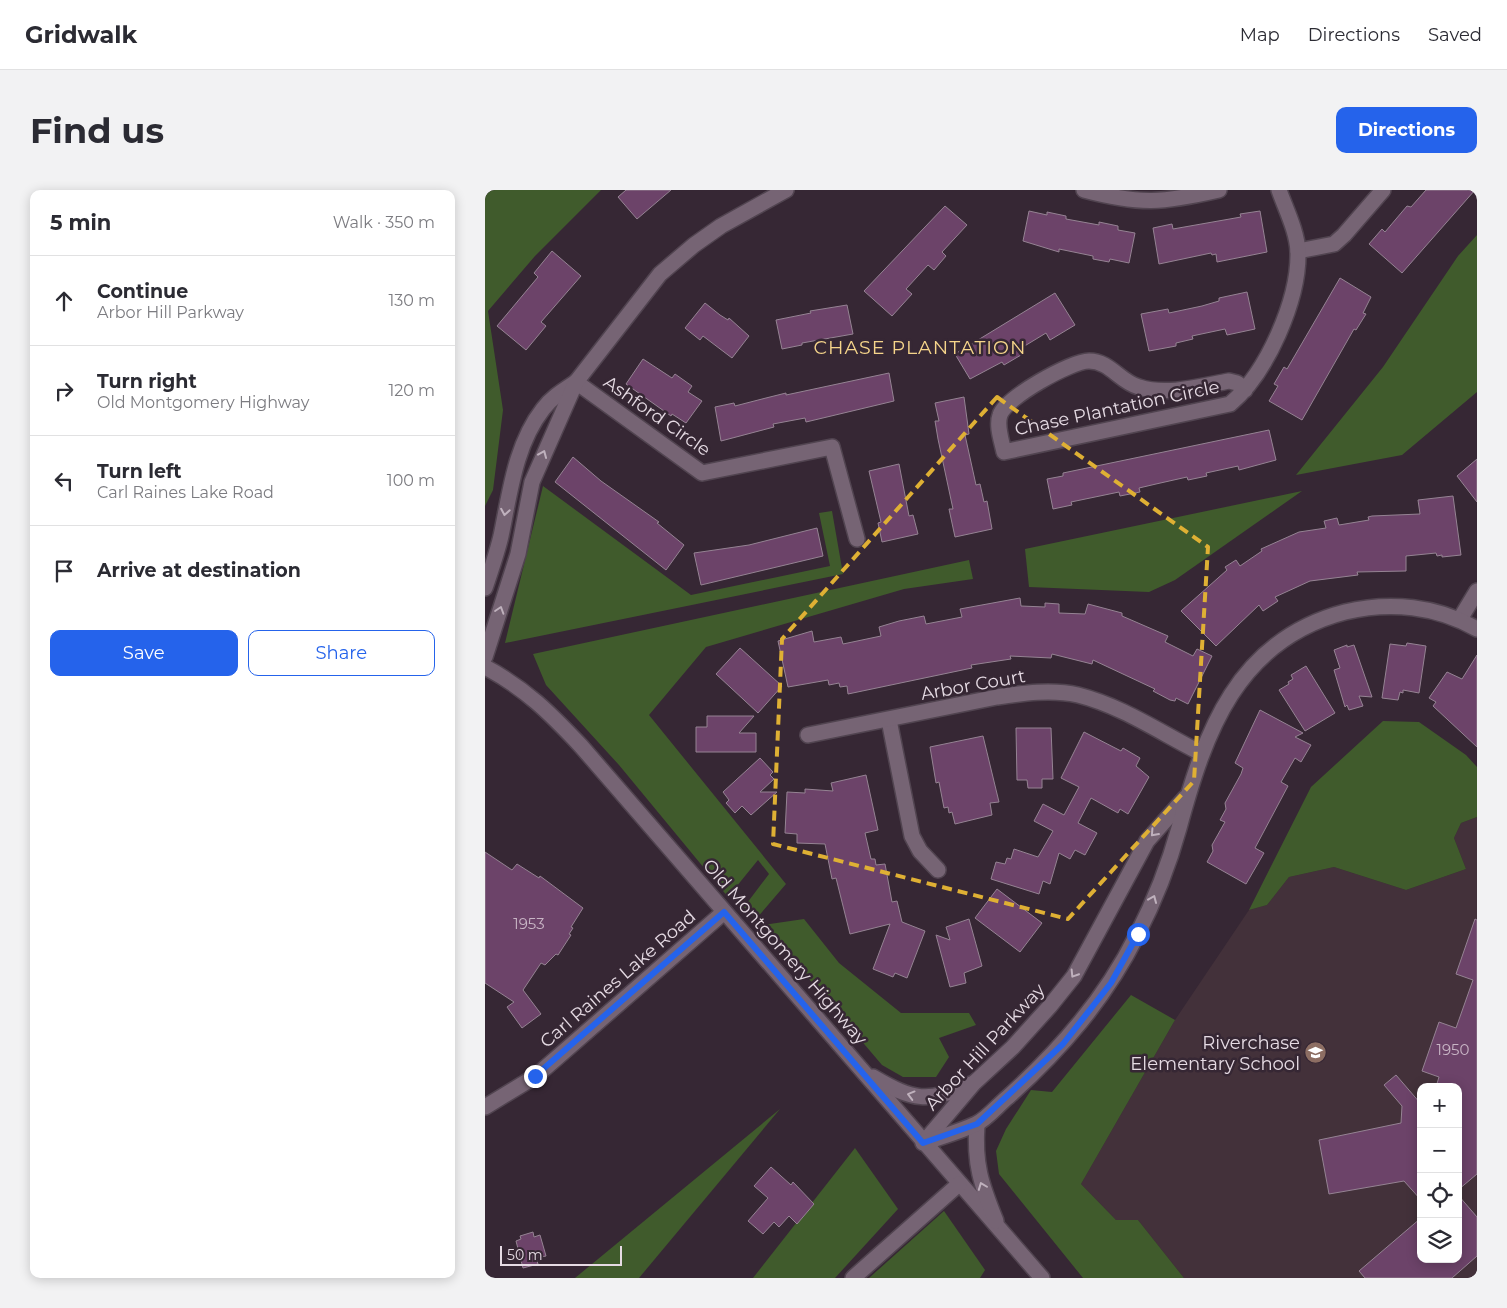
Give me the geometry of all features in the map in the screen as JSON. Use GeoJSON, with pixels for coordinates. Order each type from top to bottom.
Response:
{"type":"FeatureCollection","features":[{"type":"Feature","properties":{"kind":"street"},"geometry":{"type":"LineString","coordinates":[[485,657],[518,554],[532,482],[575,382],[660,274],[694,245],[721,226],[786,190]]}},
{"type":"Feature","properties":{"kind":"street"},"geometry":{"type":"LineString","coordinates":[[1084,190],[1122,200],[1155,202],[1219,190]]}},
{"type":"Feature","properties":{"kind":"street","name":"Chase Plantation Circle"},"geometry":{"type":"LineString","coordinates":[[1245,390],[1237,383],[1229,382],[1172,390],[1138,387],[1104,364],[1089,361],[1072,365],[1037,383],[1006,406],[1000,414],[999,423],[1004,452],[1229,404],[1245,390],[1279,332],[1293,298],[1298,251],[1296,237],[1279,190]]}},
{"type":"Feature","properties":{"kind":"street"},"geometry":{"type":"LineString","coordinates":[[1298,251],[1334,244],[1383,190]]}},
{"type":"Feature","properties":{"kind":"street"},"geometry":{"type":"LineString","coordinates":[[485,588],[497,550],[514,470],[523,446],[543,409],[555,396],[575,382]]}},
{"type":"Feature","properties":{"kind":"street","name":"Ashford Circle"},"geometry":{"type":"LineString","coordinates":[[575,382],[702,473],[832,447],[857,539]]}},
{"type":"Feature","properties":{"kind":"street"},"geometry":{"type":"LineString","coordinates":[[1460,619],[1477,591]]}},
{"type":"Feature","properties":{"kind":"street","name":"Arbor Hill Parkway"},"geometry":{"type":"LineString","coordinates":[[923,1143],[977,1124],[1063,1044],[1111,983],[1138,934],[1157,890],[1179,829],[1186,797],[1201,752],[1228,697],[1241,679],[1275,645],[1292,634],[1329,616],[1376,607],[1420,609],[1460,619],[1477,628]]}},
{"type":"Feature","properties":{"kind":"street","name":"Old Montgomery Highway"},"geometry":{"type":"LineString","coordinates":[[485,667],[511,681],[563,727],[1042,1278]]}},
{"type":"Feature","properties":{"kind":"street","name":"Arbor Court"},"geometry":{"type":"LineString","coordinates":[[808,735],[1025,692],[1076,695],[1121,710],[1201,752]]}},
{"type":"Feature","properties":{"kind":"street"},"geometry":{"type":"LineString","coordinates":[[889,720],[912,836],[920,851],[939,870]]}},
{"type":"Feature","properties":{"kind":"street","name":"Arbor Hill Parkway"},"geometry":{"type":"LineString","coordinates":[[923,1143],[974,1083],[1013,1047],[1074,976],[1147,841],[1186,797]]}},
{"type":"Feature","properties":{"kind":"street","name":"Carl Raines Lake Road"},"geometry":{"type":"LineString","coordinates":[[485,1107],[535,1076],[724,912]]}},
{"type":"Feature","properties":{"kind":"street"},"geometry":{"type":"LineString","coordinates":[[863,1072],[894,1089],[921,1097],[945,1096],[974,1083]]}},
{"type":"Feature","properties":{"kind":"street"},"geometry":{"type":"LineString","coordinates":[[977,1124],[975,1148],[979,1178],[1000,1231]]}},
{"type":"Feature","properties":{"kind":"street"},"geometry":{"type":"LineString","coordinates":[[853,1278],[959,1184]]}},
{"type":"Feature","properties":{"kind":"highlighted area"},"geometry":{"type":"Polygon","coordinates":[[[997,397],[1208,547],[1194,781],[1068,919],[773,844],[782,639],[997,397]]]}},
{"type":"Feature","properties":{"kind":"shaded area","name":"Riverchase Elementary School"},"geometry":{"type":"Polygon","coordinates":[[[1477,817],[1477,1278],[1184,1278],[1138,1220],[1116,1220],[1081,1184],[1175,1020],[1249,910],[1267,905],[1289,877],[1334,867],[1406,890],[1466,869],[1454,838],[1461,823],[1477,817]]]}},
{"type":"Feature","properties":{"kind":"green space"},"geometry":{"type":"Polygon","coordinates":[[[485,190],[601,190],[535,256],[488,311],[503,410],[493,490],[485,506],[485,190]]]}},
{"type":"Feature","properties":{"kind":"green space"},"geometry":{"type":"Polygon","coordinates":[[[1477,235],[1477,392],[1402,455],[1296,475],[1383,367],[1458,256],[1477,235]]]}},
{"type":"Feature","properties":{"kind":"green space"},"geometry":{"type":"Polygon","coordinates":[[[543,486],[691,595],[830,566],[819,513],[832,511],[843,574],[505,643],[543,486]]]}},
{"type":"Feature","properties":{"kind":"green space"},"geometry":{"type":"Polygon","coordinates":[[[1302,491],[1175,580],[1149,592],[1029,587],[1025,549],[1302,491]]]}},
{"type":"Feature","properties":{"kind":"green space"},"geometry":{"type":"Polygon","coordinates":[[[969,560],[973,579],[904,589],[706,647],[649,715],[786,884],[756,919],[744,907],[769,874],[758,860],[728,897],[619,765],[546,685],[533,654],[969,560]]]}},
{"type":"Feature","properties":{"kind":"green space"},"geometry":{"type":"Polygon","coordinates":[[[1383,721],[1419,722],[1466,755],[1477,767],[1477,817],[1461,823],[1454,838],[1466,869],[1406,890],[1334,867],[1289,877],[1267,905],[1249,910],[1311,787],[1383,721]]]}},
{"type":"Feature","properties":{"kind":"green space"},"geometry":{"type":"Polygon","coordinates":[[[804,919],[839,963],[901,1013],[969,1013],[976,1025],[939,1038],[949,1057],[936,1077],[903,1077],[882,1065],[763,925],[804,919]]]}},
{"type":"Feature","properties":{"kind":"green space"},"geometry":{"type":"Polygon","coordinates":[[[1131,995],[1175,1020],[1081,1184],[1116,1220],[1138,1220],[1184,1278],[1083,1278],[999,1174],[996,1151],[1006,1129],[1031,1090],[1052,1092],[1131,995]]]}},
{"type":"Feature","properties":{"kind":"green space"},"geometry":{"type":"Polygon","coordinates":[[[780,1109],[639,1278],[575,1278],[780,1109]]]}},
{"type":"Feature","properties":{"kind":"green space"},"geometry":{"type":"Polygon","coordinates":[[[855,1148],[898,1209],[835,1278],[753,1278],[855,1148]]]}},
{"type":"Feature","properties":{"kind":"green space"},"geometry":{"type":"Polygon","coordinates":[[[944,1211],[985,1270],[980,1278],[869,1278],[944,1211]]]}},
{"type":"Feature","properties":{"kind":"building"},"geometry":{"type":"Polygon","coordinates":[[[626,190],[671,190],[637,219],[618,197],[626,190]]]}},
{"type":"Feature","properties":{"kind":"building"},"geometry":{"type":"Polygon","coordinates":[[[1426,190],[1475,190],[1402,273],[1369,244],[1382,229],[1385,232],[1407,206],[1411,207],[1426,190]]]}},
{"type":"Feature","properties":{"kind":"building"},"geometry":{"type":"Polygon","coordinates":[[[945,206],[967,225],[942,252],[946,256],[934,270],[928,265],[906,289],[912,294],[892,316],[864,291],[945,206]]]}},
{"type":"Feature","properties":{"kind":"building"},"geometry":{"type":"Polygon","coordinates":[[[1029,211],[1047,215],[1047,212],[1066,216],[1066,219],[1099,225],[1099,222],[1118,226],[1118,230],[1135,233],[1129,263],[1110,259],[1109,262],[1093,259],[1093,256],[1059,249],[1059,252],[1023,241],[1029,211]]]}},
{"type":"Feature","properties":{"kind":"building"},"geometry":{"type":"Polygon","coordinates":[[[1260,211],[1267,252],[1217,262],[1216,254],[1212,255],[1211,253],[1159,264],[1153,228],[1172,224],[1173,229],[1241,217],[1240,214],[1260,211]]]}},
{"type":"Feature","properties":{"kind":"building"},"geometry":{"type":"Polygon","coordinates":[[[552,251],[581,276],[541,322],[546,326],[526,350],[497,326],[538,277],[534,273],[552,251]]]}},
{"type":"Feature","properties":{"kind":"building"},"geometry":{"type":"Polygon","coordinates":[[[1340,278],[1371,297],[1363,313],[1366,314],[1356,330],[1354,329],[1302,420],[1269,401],[1278,386],[1274,384],[1284,367],[1287,369],[1340,278]]]}},
{"type":"Feature","properties":{"kind":"building"},"geometry":{"type":"Polygon","coordinates":[[[1247,292],[1255,329],[1227,335],[1225,329],[1192,336],[1193,339],[1176,343],[1176,346],[1149,351],[1141,314],[1168,309],[1169,313],[1202,306],[1219,301],[1219,298],[1247,292]]]}},
{"type":"Feature","properties":{"kind":"building"},"geometry":{"type":"Polygon","coordinates":[[[1055,293],[1075,325],[1050,340],[1046,333],[1018,350],[1021,355],[1004,365],[1002,362],[970,379],[955,354],[1055,293]]]}},
{"type":"Feature","properties":{"kind":"building"},"geometry":{"type":"Polygon","coordinates":[[[705,303],[728,320],[729,318],[749,336],[732,358],[703,336],[700,340],[685,328],[705,303]]]}},
{"type":"Feature","properties":{"kind":"building"},"geometry":{"type":"Polygon","coordinates":[[[847,305],[853,334],[802,343],[802,345],[782,349],[776,320],[811,313],[810,311],[847,305]]]}},
{"type":"Feature","properties":{"kind":"building"},"geometry":{"type":"Polygon","coordinates":[[[643,359],[672,378],[675,374],[692,386],[688,392],[702,401],[686,423],[672,414],[671,416],[626,384],[643,359]]]}},
{"type":"Feature","properties":{"kind":"building"},"geometry":{"type":"Polygon","coordinates":[[[889,373],[894,401],[806,422],[805,418],[773,424],[774,427],[721,441],[715,407],[734,403],[735,406],[786,393],[786,395],[889,373]]]}},
{"type":"Feature","properties":{"kind":"building"},"geometry":{"type":"Polygon","coordinates":[[[964,397],[969,434],[965,435],[976,485],[980,484],[984,502],[987,501],[992,529],[955,537],[949,509],[953,509],[935,421],[939,421],[935,403],[964,397]]]}},
{"type":"Feature","properties":{"kind":"building"},"geometry":{"type":"Polygon","coordinates":[[[1269,430],[1276,460],[1239,470],[1238,466],[1206,473],[1207,476],[1188,480],[1187,477],[1139,488],[1140,492],[1120,496],[1119,492],[1071,502],[1072,505],[1053,509],[1047,479],[1063,476],[1063,473],[1269,430]]]}},
{"type":"Feature","properties":{"kind":"building"},"geometry":{"type":"Polygon","coordinates":[[[573,457],[601,481],[659,522],[657,523],[684,545],[666,570],[555,482],[573,457]]]}},
{"type":"Feature","properties":{"kind":"building"},"geometry":{"type":"Polygon","coordinates":[[[1477,459],[1477,502],[1457,476],[1477,459]]]}},
{"type":"Feature","properties":{"kind":"building"},"geometry":{"type":"Polygon","coordinates":[[[899,464],[909,516],[913,515],[918,534],[882,542],[878,523],[881,522],[869,471],[899,464]]]}},
{"type":"Feature","properties":{"kind":"building"},"geometry":{"type":"Polygon","coordinates":[[[1453,496],[1461,555],[1442,557],[1442,555],[1437,556],[1436,553],[1406,556],[1406,571],[1357,572],[1358,575],[1310,581],[1275,597],[1278,601],[1263,611],[1259,605],[1216,646],[1181,611],[1227,570],[1225,567],[1236,560],[1240,566],[1262,551],[1261,549],[1299,532],[1326,528],[1324,521],[1337,518],[1339,525],[1369,520],[1368,517],[1372,516],[1420,514],[1418,500],[1453,496]]]}},
{"type":"Feature","properties":{"kind":"building"},"geometry":{"type":"Polygon","coordinates":[[[817,528],[823,556],[701,585],[694,553],[749,545],[817,528]]]}},
{"type":"Feature","properties":{"kind":"building"},"geometry":{"type":"Polygon","coordinates":[[[1020,598],[1021,606],[1045,607],[1045,603],[1059,604],[1059,613],[1085,614],[1088,604],[1122,613],[1122,616],[1168,636],[1165,642],[1193,656],[1197,649],[1212,656],[1188,704],[1176,698],[1175,701],[1170,700],[1153,691],[1155,689],[1093,660],[1092,664],[1052,654],[1051,658],[1010,656],[1011,659],[971,665],[972,668],[848,694],[847,686],[840,687],[839,683],[829,685],[828,680],[788,687],[778,641],[812,631],[814,642],[841,637],[843,644],[881,636],[879,627],[899,621],[924,616],[926,624],[962,617],[960,609],[1020,598]]]}},
{"type":"Feature","properties":{"kind":"building"},"geometry":{"type":"Polygon","coordinates":[[[1407,643],[1426,646],[1419,693],[1403,690],[1403,693],[1400,692],[1398,700],[1382,698],[1390,644],[1406,646],[1407,643]]]}},
{"type":"Feature","properties":{"kind":"building"},"geometry":{"type":"Polygon","coordinates":[[[1347,645],[1347,647],[1354,645],[1372,697],[1359,696],[1363,706],[1349,710],[1347,705],[1345,707],[1334,670],[1340,668],[1334,650],[1347,645]]]}},
{"type":"Feature","properties":{"kind":"building"},"geometry":{"type":"Polygon","coordinates":[[[740,648],[782,686],[758,713],[716,674],[740,648]]]}},
{"type":"Feature","properties":{"kind":"building"},"geometry":{"type":"Polygon","coordinates":[[[1477,655],[1477,747],[1433,706],[1436,702],[1429,698],[1447,672],[1462,679],[1477,655]]]}},
{"type":"Feature","properties":{"kind":"building"},"geometry":{"type":"Polygon","coordinates":[[[1306,666],[1335,713],[1305,731],[1279,690],[1293,679],[1291,675],[1306,666]]]}},
{"type":"Feature","properties":{"kind":"building"},"geometry":{"type":"Polygon","coordinates":[[[1260,710],[1303,733],[1295,737],[1311,745],[1301,762],[1295,758],[1281,782],[1288,786],[1255,848],[1264,853],[1246,884],[1207,862],[1213,851],[1212,845],[1225,822],[1220,820],[1226,809],[1225,803],[1243,768],[1235,763],[1260,710]]]}},
{"type":"Feature","properties":{"kind":"building"},"geometry":{"type":"Polygon","coordinates":[[[707,716],[754,716],[739,733],[756,733],[756,752],[696,752],[696,727],[707,727],[707,716]]]}},
{"type":"Feature","properties":{"kind":"building"},"geometry":{"type":"Polygon","coordinates":[[[1016,728],[1051,728],[1053,779],[1042,779],[1042,788],[1028,788],[1027,780],[1017,780],[1016,728]]]}},
{"type":"Feature","properties":{"kind":"building"},"geometry":{"type":"Polygon","coordinates":[[[1084,732],[1121,751],[1123,748],[1140,758],[1136,766],[1149,777],[1128,814],[1120,809],[1118,813],[1091,798],[1078,823],[1097,833],[1085,855],[1075,850],[1070,859],[1059,853],[1050,884],[1043,881],[1039,894],[991,879],[996,862],[1005,864],[1007,858],[1011,859],[1014,849],[1038,857],[1053,831],[1034,821],[1043,804],[1064,815],[1079,787],[1061,778],[1084,732]]]}},
{"type":"Feature","properties":{"kind":"building"},"geometry":{"type":"Polygon","coordinates":[[[983,736],[999,802],[990,803],[992,815],[955,824],[952,812],[949,813],[948,807],[944,808],[939,782],[936,783],[930,747],[983,736]]]}},
{"type":"Feature","properties":{"kind":"building"},"geometry":{"type":"Polygon","coordinates":[[[760,758],[773,772],[770,775],[774,779],[760,792],[777,792],[751,815],[742,806],[735,813],[726,803],[729,800],[723,792],[760,758]]]}},
{"type":"Feature","properties":{"kind":"building"},"geometry":{"type":"Polygon","coordinates":[[[866,775],[878,830],[865,833],[871,859],[875,859],[876,865],[885,864],[892,902],[897,901],[902,922],[925,931],[907,978],[895,973],[893,977],[873,969],[890,924],[850,934],[836,878],[832,879],[825,844],[797,843],[797,834],[785,833],[787,792],[805,793],[805,789],[833,791],[831,783],[866,775]]]}},
{"type":"Feature","properties":{"kind":"building"},"geometry":{"type":"Polygon","coordinates":[[[485,852],[512,870],[517,864],[539,878],[540,876],[583,908],[571,927],[573,928],[569,934],[571,935],[558,955],[556,954],[545,965],[541,963],[523,990],[541,1014],[522,1028],[507,1007],[514,1002],[485,983],[485,852]]]}},
{"type":"Feature","properties":{"kind":"building"},"geometry":{"type":"Polygon","coordinates":[[[997,889],[1042,923],[1020,952],[975,918],[997,889]]]}},
{"type":"Feature","properties":{"kind":"building"},"geometry":{"type":"Polygon","coordinates":[[[969,919],[982,966],[964,973],[966,983],[950,987],[936,935],[950,940],[946,927],[969,919]]]}},
{"type":"Feature","properties":{"kind":"building"},"geometry":{"type":"Polygon","coordinates":[[[1475,919],[1477,920],[1477,1174],[1462,1187],[1462,1083],[1437,1083],[1439,1077],[1422,1071],[1439,1022],[1456,1028],[1473,980],[1456,974],[1475,919]]]}},
{"type":"Feature","properties":{"kind":"building"},"geometry":{"type":"Polygon","coordinates":[[[1396,1075],[1417,1099],[1417,1196],[1404,1181],[1329,1194],[1319,1140],[1401,1123],[1402,1106],[1384,1085],[1396,1075]]]}},
{"type":"Feature","properties":{"kind":"building"},"geometry":{"type":"Polygon","coordinates":[[[771,1167],[791,1185],[793,1182],[814,1204],[797,1224],[789,1216],[779,1227],[774,1222],[763,1234],[748,1221],[768,1198],[754,1186],[771,1167]]]}},
{"type":"Feature","properties":{"kind":"building"},"geometry":{"type":"Polygon","coordinates":[[[1462,1200],[1477,1217],[1477,1256],[1452,1278],[1365,1278],[1359,1271],[1417,1221],[1417,1263],[1462,1263],[1462,1200]]]}},
{"type":"Feature","properties":{"kind":"building"},"geometry":{"type":"Polygon","coordinates":[[[533,1232],[534,1237],[540,1235],[546,1256],[536,1258],[538,1264],[523,1268],[516,1241],[521,1239],[520,1236],[533,1232]]]}},
{"type":"Feature","properties":{"kind":"place","name":"Riverchase Elementary School"},"geometry":{"type":"Point","coordinates":[1316,1053]}},
{"type":"Feature","properties":{"kind":"district","name":"CHASE PLANTATION"},"geometry":{"type":"Point","coordinates":[920,347]}},
{"type":"Feature","properties":{"kind":"route"},"geometry":{"type":"LineString","coordinates":[[535,1076],[724,912],[923,1143],[977,1124],[1063,1044],[1111,983],[1138,934]]}}]}
